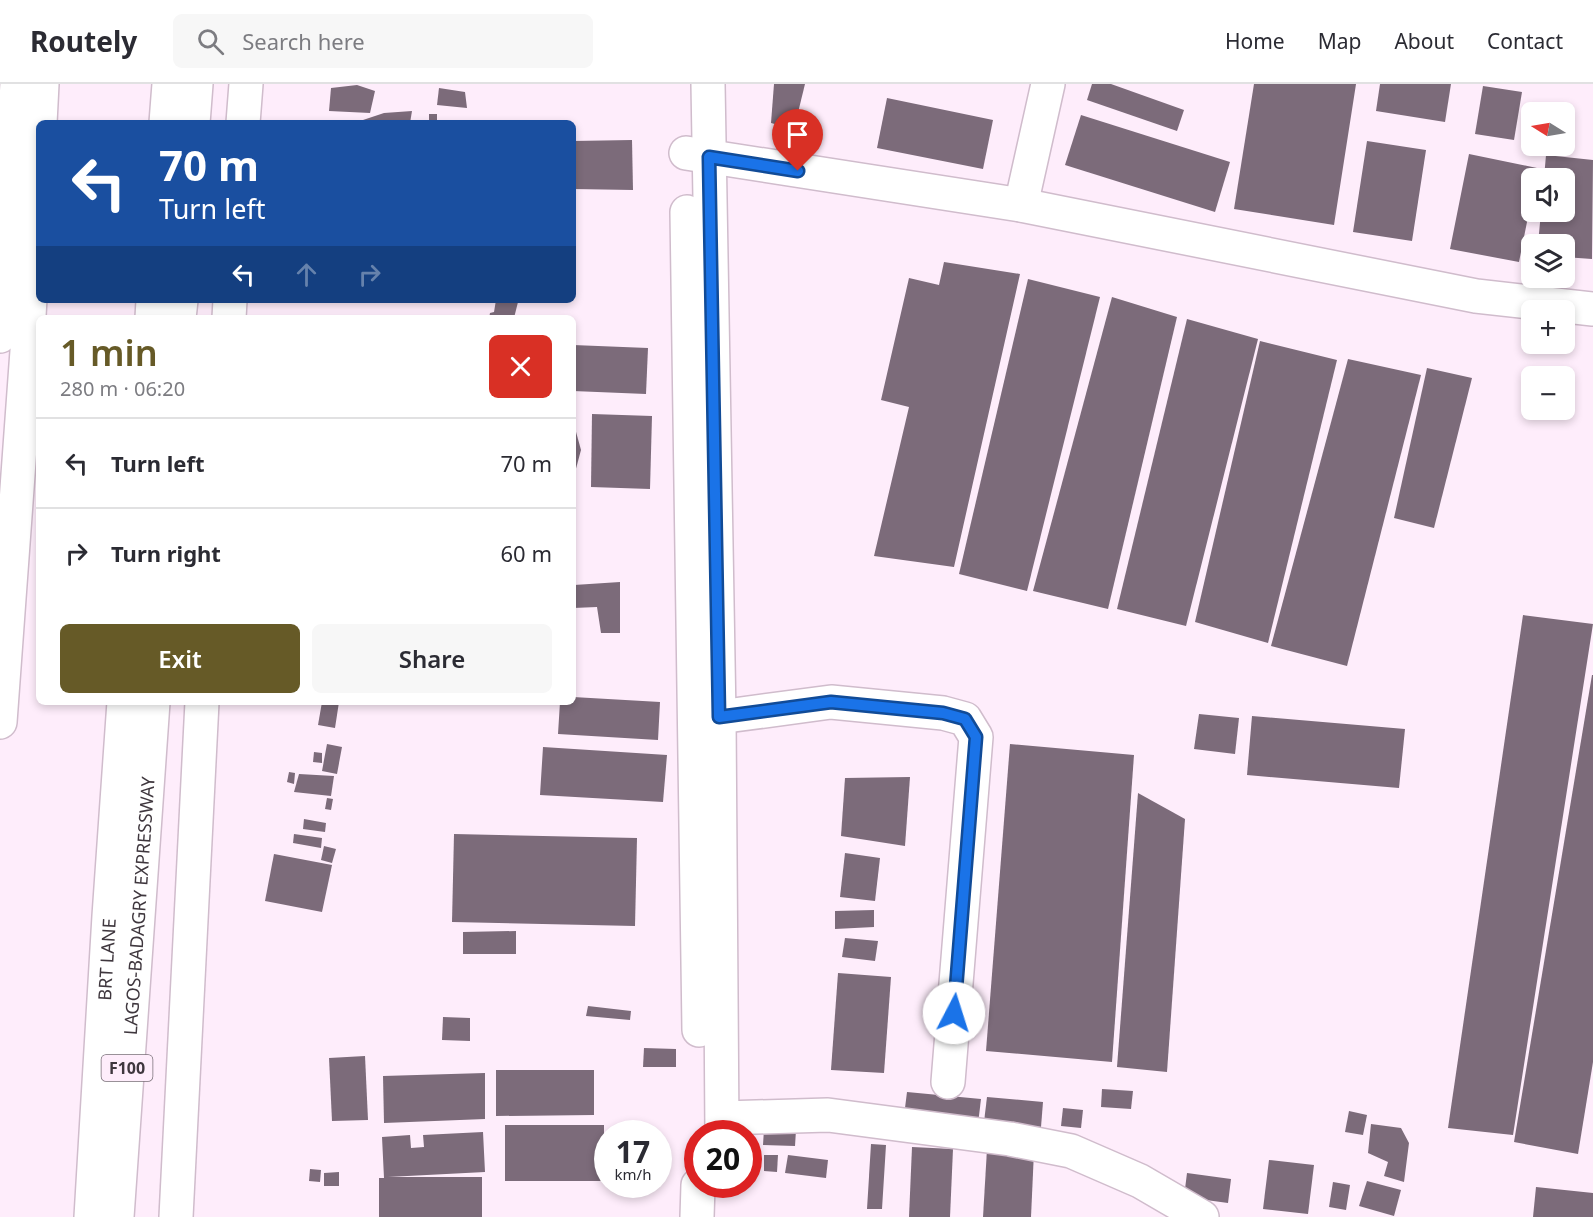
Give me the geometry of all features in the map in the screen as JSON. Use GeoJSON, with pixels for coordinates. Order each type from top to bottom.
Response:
{"type":"FeatureCollection","features":[{"type":"Feature","properties":{"kind":"main road"},"geometry":{"type":"LineString","coordinates":[[0,336],[17,84]]}},
{"type":"Feature","properties":{"kind":"main road"},"geometry":{"type":"LineString","coordinates":[[40,120],[42,84]]}},
{"type":"Feature","properties":{"kind":"main road"},"geometry":{"type":"LineString","coordinates":[[166,120],[169,84]]}},
{"type":"Feature","properties":{"kind":"main road"},"geometry":{"type":"LineString","coordinates":[[193,120],[196,84]]}},
{"type":"Feature","properties":{"kind":"main road"},"geometry":{"type":"LineString","coordinates":[[243,120],[246,84]]}},
{"type":"Feature","properties":{"kind":"main road"},"geometry":{"type":"LineString","coordinates":[[686,84],[698,155],[719,717],[715,1120]]}},
{"type":"Feature","properties":{"kind":"main road"},"geometry":{"type":"LineString","coordinates":[[708,84],[698,155],[715,1120]]}},
{"type":"Feature","properties":{"kind":"main road"},"geometry":{"type":"LineString","coordinates":[[1021,205],[1048,84]]}},
{"type":"Feature","properties":{"kind":"main road"},"geometry":{"type":"LineString","coordinates":[[698,155],[1021,205],[1476,296],[1593,309]]}},
{"type":"Feature","properties":{"kind":"main road"},"geometry":{"type":"LineString","coordinates":[[0,722],[36,191]]}},
{"type":"Feature","properties":{"kind":"main road"},"geometry":{"type":"LineString","coordinates":[[719,717],[831,702],[943,713],[965,719],[976,737],[948,1082]]}},
{"type":"Feature","properties":{"kind":"main road","name":"BRT LANE"},"geometry":{"type":"LineString","coordinates":[[91,1217],[124,705]]}},
{"type":"Feature","properties":{"kind":"main road","name":"LAGOS-BADAGRY EXPRESSWAY"},"geometry":{"type":"LineString","coordinates":[[117,1217],[153,705]]}},
{"type":"Feature","properties":{"kind":"main road"},"geometry":{"type":"LineString","coordinates":[[176,1217],[202,705]]}},
{"type":"Feature","properties":{"kind":"main road"},"geometry":{"type":"LineString","coordinates":[[762,1123],[828,1115],[1010,1139],[1071,1151],[1140,1181],[1202,1217]]}},
{"type":"Feature","properties":{"kind":"main road"},"geometry":{"type":"LineString","coordinates":[[697,1217],[698,1198]]}},
{"type":"Feature","properties":{"kind":"main road"},"geometry":{"type":"LineString","coordinates":[[720,1217],[721,1198]]}},
{"type":"Feature","properties":{"kind":"building"},"geometry":{"type":"Polygon","coordinates":[[[774,84],[805,84],[794,129],[771,123],[774,84]]]}},
{"type":"Feature","properties":{"kind":"building"},"geometry":{"type":"Polygon","coordinates":[[[1092,84],[1111,84],[1184,110],[1177,131],[1087,100],[1092,84]]]}},
{"type":"Feature","properties":{"kind":"building"},"geometry":{"type":"Polygon","coordinates":[[[1254,84],[1356,84],[1334,225],[1234,209],[1254,84]]]}},
{"type":"Feature","properties":{"kind":"building"},"geometry":{"type":"Polygon","coordinates":[[[1380,84],[1451,84],[1445,122],[1376,111],[1380,84]]]}},
{"type":"Feature","properties":{"kind":"building"},"geometry":{"type":"Polygon","coordinates":[[[357,85],[375,91],[370,113],[329,111],[331,88],[357,85]]]}},
{"type":"Feature","properties":{"kind":"building"},"geometry":{"type":"Polygon","coordinates":[[[1483,86],[1522,92],[1514,140],[1475,134],[1483,86]]]}},
{"type":"Feature","properties":{"kind":"building"},"geometry":{"type":"Polygon","coordinates":[[[439,88],[465,92],[467,108],[437,105],[439,88]]]}},
{"type":"Feature","properties":{"kind":"building"},"geometry":{"type":"Polygon","coordinates":[[[887,98],[993,120],[983,169],[877,148],[887,98]]]}},
{"type":"Feature","properties":{"kind":"building"},"geometry":{"type":"Polygon","coordinates":[[[412,111],[410,120],[363,120],[384,113],[412,111]]]}},
{"type":"Feature","properties":{"kind":"building"},"geometry":{"type":"Polygon","coordinates":[[[429,114],[437,114],[437,120],[429,120],[429,114]]]}},
{"type":"Feature","properties":{"kind":"building"},"geometry":{"type":"Polygon","coordinates":[[[1081,115],[1230,162],[1215,212],[1065,165],[1081,115]]]}},
{"type":"Feature","properties":{"kind":"building"},"geometry":{"type":"Polygon","coordinates":[[[632,140],[633,190],[576,189],[576,141],[632,140]]]}},
{"type":"Feature","properties":{"kind":"building"},"geometry":{"type":"Polygon","coordinates":[[[1367,141],[1426,150],[1412,241],[1353,232],[1367,141]]]}},
{"type":"Feature","properties":{"kind":"building"},"geometry":{"type":"Polygon","coordinates":[[[1469,154],[1537,168],[1521,168],[1521,222],[1527,222],[1525,234],[1521,234],[1519,262],[1450,249],[1469,154]]]}},
{"type":"Feature","properties":{"kind":"building"},"geometry":{"type":"Polygon","coordinates":[[[1546,156],[1593,160],[1592,259],[1575,258],[1575,234],[1539,234],[1540,222],[1575,222],[1575,168],[1545,168],[1546,156]]]}},
{"type":"Feature","properties":{"kind":"building"},"geometry":{"type":"Polygon","coordinates":[[[944,262],[1020,274],[954,567],[874,556],[909,407],[881,400],[909,278],[939,285],[944,262]]]}},
{"type":"Feature","properties":{"kind":"building"},"geometry":{"type":"Polygon","coordinates":[[[1028,279],[1100,297],[1027,591],[959,574],[1028,279]]]}},
{"type":"Feature","properties":{"kind":"building"},"geometry":{"type":"Polygon","coordinates":[[[1112,297],[1177,317],[1108,609],[1033,591],[1112,297]]]}},
{"type":"Feature","properties":{"kind":"building"},"geometry":{"type":"Polygon","coordinates":[[[496,303],[518,303],[515,315],[490,315],[494,312],[496,303]]]}},
{"type":"Feature","properties":{"kind":"building"},"geometry":{"type":"Polygon","coordinates":[[[1187,319],[1258,339],[1186,626],[1117,609],[1187,319]]]}},
{"type":"Feature","properties":{"kind":"building"},"geometry":{"type":"Polygon","coordinates":[[[1260,341],[1337,360],[1268,643],[1195,622],[1260,341]]]}},
{"type":"Feature","properties":{"kind":"building"},"geometry":{"type":"Polygon","coordinates":[[[576,345],[648,348],[646,394],[576,391],[576,345]]]}},
{"type":"Feature","properties":{"kind":"building"},"geometry":{"type":"Polygon","coordinates":[[[1348,359],[1421,375],[1347,666],[1271,646],[1348,359]]]}},
{"type":"Feature","properties":{"kind":"building"},"geometry":{"type":"Polygon","coordinates":[[[1427,368],[1472,378],[1434,528],[1394,518],[1427,368]]]}},
{"type":"Feature","properties":{"kind":"building"},"geometry":{"type":"Polygon","coordinates":[[[592,414],[652,416],[650,489],[591,487],[592,414]]]}},
{"type":"Feature","properties":{"kind":"building"},"geometry":{"type":"Polygon","coordinates":[[[576,432],[581,450],[576,469],[576,432]]]}},
{"type":"Feature","properties":{"kind":"building"},"geometry":{"type":"Polygon","coordinates":[[[620,582],[620,633],[601,633],[597,607],[576,608],[576,585],[620,582]]]}},
{"type":"Feature","properties":{"kind":"building"},"geometry":{"type":"Polygon","coordinates":[[[1523,615],[1593,624],[1513,1135],[1448,1128],[1523,615]]]}},
{"type":"Feature","properties":{"kind":"building"},"geometry":{"type":"Polygon","coordinates":[[[1592,675],[1593,1062],[1578,1154],[1514,1142],[1592,675]]]}},
{"type":"Feature","properties":{"kind":"building"},"geometry":{"type":"Polygon","coordinates":[[[576,697],[660,702],[658,740],[558,734],[560,705],[576,705],[576,697]]]}},
{"type":"Feature","properties":{"kind":"building"},"geometry":{"type":"Polygon","coordinates":[[[321,705],[339,705],[335,728],[318,725],[321,705]]]}},
{"type":"Feature","properties":{"kind":"building"},"geometry":{"type":"Polygon","coordinates":[[[1199,714],[1239,718],[1235,754],[1194,749],[1199,714]]]}},
{"type":"Feature","properties":{"kind":"building"},"geometry":{"type":"Polygon","coordinates":[[[1252,716],[1405,729],[1399,788],[1247,775],[1252,716]]]}},
{"type":"Feature","properties":{"kind":"building"},"geometry":{"type":"Polygon","coordinates":[[[327,744],[342,747],[337,774],[322,771],[327,744]]]}},
{"type":"Feature","properties":{"kind":"building"},"geometry":{"type":"Polygon","coordinates":[[[1010,744],[1134,755],[1112,1062],[986,1051],[1010,744]]]}},
{"type":"Feature","properties":{"kind":"building"},"geometry":{"type":"Polygon","coordinates":[[[543,747],[667,755],[663,802],[540,795],[543,747]]]}},
{"type":"Feature","properties":{"kind":"building"},"geometry":{"type":"Polygon","coordinates":[[[314,752],[322,753],[322,763],[313,762],[314,752]]]}},
{"type":"Feature","properties":{"kind":"building"},"geometry":{"type":"Polygon","coordinates":[[[289,772],[295,773],[294,784],[287,782],[289,772]]]}},
{"type":"Feature","properties":{"kind":"building"},"geometry":{"type":"Polygon","coordinates":[[[299,774],[334,776],[331,796],[294,792],[299,774]]]}},
{"type":"Feature","properties":{"kind":"building"},"geometry":{"type":"Polygon","coordinates":[[[910,777],[905,846],[841,836],[845,778],[910,777]]]}},
{"type":"Feature","properties":{"kind":"building"},"geometry":{"type":"Polygon","coordinates":[[[1138,793],[1185,819],[1167,1072],[1117,1067],[1138,793]]]}},
{"type":"Feature","properties":{"kind":"building"},"geometry":{"type":"Polygon","coordinates":[[[327,798],[333,799],[331,810],[325,809],[327,798]]]}},
{"type":"Feature","properties":{"kind":"building"},"geometry":{"type":"Polygon","coordinates":[[[304,819],[326,823],[325,832],[303,829],[304,819]]]}},
{"type":"Feature","properties":{"kind":"building"},"geometry":{"type":"Polygon","coordinates":[[[294,834],[322,838],[321,848],[293,843],[294,834]]]}},
{"type":"Feature","properties":{"kind":"building"},"geometry":{"type":"Polygon","coordinates":[[[454,834],[637,838],[635,926],[452,922],[454,834]]]}},
{"type":"Feature","properties":{"kind":"building"},"geometry":{"type":"Polygon","coordinates":[[[324,846],[336,849],[332,863],[321,860],[324,846]]]}},
{"type":"Feature","properties":{"kind":"building"},"geometry":{"type":"Polygon","coordinates":[[[845,853],[880,858],[875,901],[840,897],[845,853]]]}},
{"type":"Feature","properties":{"kind":"building"},"geometry":{"type":"Polygon","coordinates":[[[274,854],[332,865],[322,912],[265,901],[274,854]]]}},
{"type":"Feature","properties":{"kind":"building"},"geometry":{"type":"Polygon","coordinates":[[[874,910],[874,927],[835,929],[835,911],[874,910]]]}},
{"type":"Feature","properties":{"kind":"building"},"geometry":{"type":"Polygon","coordinates":[[[516,931],[516,954],[463,954],[463,932],[516,931]]]}},
{"type":"Feature","properties":{"kind":"building"},"geometry":{"type":"Polygon","coordinates":[[[845,938],[878,941],[875,961],[842,957],[845,938]]]}},
{"type":"Feature","properties":{"kind":"building"},"geometry":{"type":"Polygon","coordinates":[[[838,973],[891,977],[884,1073],[831,1070],[838,973]]]}},
{"type":"Feature","properties":{"kind":"building"},"geometry":{"type":"Polygon","coordinates":[[[588,1006],[631,1011],[630,1020],[586,1016],[588,1006]]]}},
{"type":"Feature","properties":{"kind":"building"},"geometry":{"type":"Polygon","coordinates":[[[443,1017],[470,1018],[470,1041],[442,1040],[443,1017]]]}},
{"type":"Feature","properties":{"kind":"building"},"geometry":{"type":"Polygon","coordinates":[[[644,1048],[676,1049],[676,1067],[643,1067],[644,1048]]]}},
{"type":"Feature","properties":{"kind":"building"},"geometry":{"type":"Polygon","coordinates":[[[365,1056],[368,1120],[332,1121],[329,1058],[365,1056]]]}},
{"type":"Feature","properties":{"kind":"building"},"geometry":{"type":"Polygon","coordinates":[[[496,1070],[594,1070],[594,1115],[496,1116],[496,1070]]]}},
{"type":"Feature","properties":{"kind":"building"},"geometry":{"type":"Polygon","coordinates":[[[485,1073],[485,1119],[384,1123],[383,1076],[485,1073]]]}},
{"type":"Feature","properties":{"kind":"building"},"geometry":{"type":"Polygon","coordinates":[[[1102,1089],[1133,1091],[1131,1109],[1101,1107],[1102,1089]]]}},
{"type":"Feature","properties":{"kind":"building"},"geometry":{"type":"Polygon","coordinates":[[[907,1092],[981,1099],[978,1124],[904,1116],[907,1092]]]}},
{"type":"Feature","properties":{"kind":"building"},"geometry":{"type":"Polygon","coordinates":[[[987,1097],[1043,1102],[1041,1127],[984,1122],[987,1097]]]}},
{"type":"Feature","properties":{"kind":"building"},"geometry":{"type":"Polygon","coordinates":[[[1063,1108],[1083,1110],[1081,1128],[1061,1126],[1063,1108]]]}},
{"type":"Feature","properties":{"kind":"building"},"geometry":{"type":"Polygon","coordinates":[[[1349,1111],[1367,1115],[1363,1135],[1345,1132],[1349,1111]]]}},
{"type":"Feature","properties":{"kind":"building"},"geometry":{"type":"Polygon","coordinates":[[[1371,1124],[1401,1128],[1409,1143],[1404,1182],[1384,1176],[1388,1162],[1368,1153],[1371,1124]]]}},
{"type":"Feature","properties":{"kind":"building"},"geometry":{"type":"Polygon","coordinates":[[[505,1125],[594,1125],[594,1181],[505,1181],[505,1125]]]}},
{"type":"Feature","properties":{"kind":"building"},"geometry":{"type":"Polygon","coordinates":[[[764,1129],[796,1130],[795,1146],[763,1145],[764,1129]]]}},
{"type":"Feature","properties":{"kind":"building"},"geometry":{"type":"Polygon","coordinates":[[[483,1132],[485,1172],[388,1177],[482,1177],[482,1217],[379,1217],[379,1178],[384,1178],[382,1137],[410,1135],[411,1148],[424,1147],[423,1135],[483,1132]]]}},
{"type":"Feature","properties":{"kind":"building"},"geometry":{"type":"Polygon","coordinates":[[[871,1144],[886,1145],[882,1209],[867,1209],[871,1144]]]}},
{"type":"Feature","properties":{"kind":"building"},"geometry":{"type":"Polygon","coordinates":[[[912,1147],[953,1149],[950,1217],[909,1217],[912,1147]]]}},
{"type":"Feature","properties":{"kind":"building"},"geometry":{"type":"Polygon","coordinates":[[[987,1149],[1034,1151],[1031,1217],[983,1217],[987,1149]]]}},
{"type":"Feature","properties":{"kind":"building"},"geometry":{"type":"Polygon","coordinates":[[[764,1155],[778,1155],[777,1172],[764,1171],[764,1155]]]}},
{"type":"Feature","properties":{"kind":"building"},"geometry":{"type":"Polygon","coordinates":[[[788,1155],[828,1160],[826,1178],[785,1173],[788,1155]]]}},
{"type":"Feature","properties":{"kind":"building"},"geometry":{"type":"Polygon","coordinates":[[[1269,1160],[1314,1165],[1308,1214],[1263,1209],[1269,1160]]]}},
{"type":"Feature","properties":{"kind":"building"},"geometry":{"type":"Polygon","coordinates":[[[310,1169],[321,1170],[320,1182],[309,1181],[310,1169]]]}},
{"type":"Feature","properties":{"kind":"building"},"geometry":{"type":"Polygon","coordinates":[[[339,1172],[339,1186],[324,1186],[324,1173],[339,1172]]]}},
{"type":"Feature","properties":{"kind":"building"},"geometry":{"type":"Polygon","coordinates":[[[1187,1173],[1231,1179],[1228,1203],[1184,1197],[1187,1173]]]}},
{"type":"Feature","properties":{"kind":"building"},"geometry":{"type":"Polygon","coordinates":[[[1367,1181],[1401,1190],[1394,1216],[1359,1206],[1367,1181]]]}},
{"type":"Feature","properties":{"kind":"building"},"geometry":{"type":"Polygon","coordinates":[[[1333,1182],[1350,1185],[1346,1210],[1329,1207],[1333,1182]]]}},
{"type":"Feature","properties":{"kind":"building"},"geometry":{"type":"Polygon","coordinates":[[[1536,1187],[1593,1193],[1593,1217],[1533,1217],[1536,1187]]]}},
{"type":"Feature","properties":{"kind":"route"},"geometry":{"type":"LineString","coordinates":[[798,171],[709,157],[719,717],[831,702],[943,713],[965,719],[976,737],[954,1013]]}}]}
